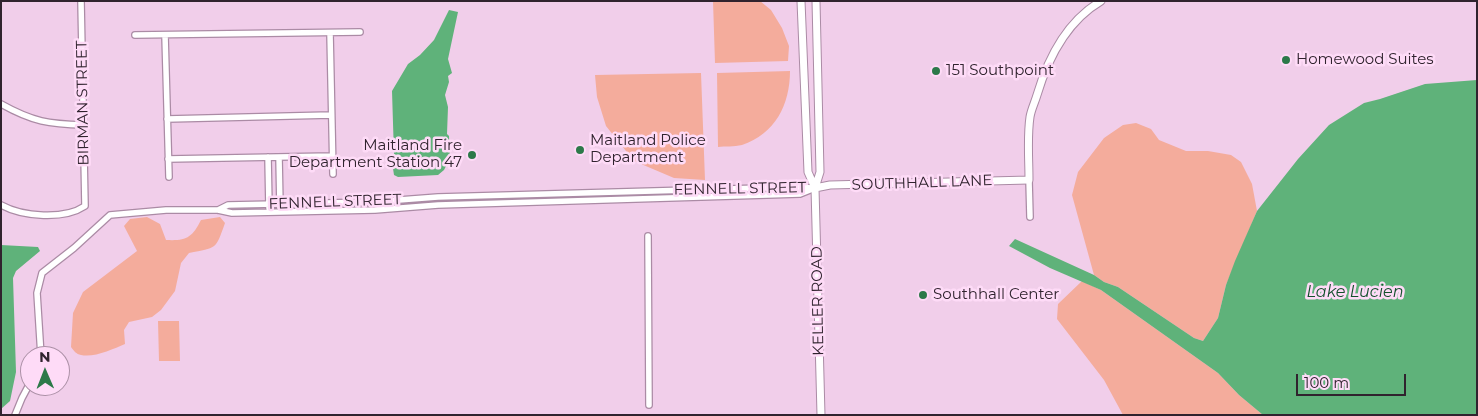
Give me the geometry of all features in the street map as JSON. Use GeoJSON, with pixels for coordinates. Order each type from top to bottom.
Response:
{"type":"FeatureCollection","features":[{"type":"Feature","properties":{"kind":"street","name":"BIRMAN STREET"},"geometry":{"type":"LineString","coordinates":[[1,205],[21,214],[68,214],[85,206],[82,1]]}},
{"type":"Feature","properties":{"kind":"street","name":"KELLER ROAD"},"geometry":{"type":"LineString","coordinates":[[801,1],[808,172],[815,188]]}},
{"type":"Feature","properties":{"kind":"street","name":"KELLER ROAD"},"geometry":{"type":"LineString","coordinates":[[816,1],[820,172],[815,188],[821,415]]}},
{"type":"Feature","properties":{"kind":"street"},"geometry":{"type":"LineString","coordinates":[[1030,217],[1030,117],[1047,65],[1056,46],[1073,25],[1101,1]]}},
{"type":"Feature","properties":{"kind":"street"},"geometry":{"type":"LineString","coordinates":[[330,32],[333,174]]}},
{"type":"Feature","properties":{"kind":"street"},"geometry":{"type":"LineString","coordinates":[[135,36],[360,32]]}},
{"type":"Feature","properties":{"kind":"street"},"geometry":{"type":"LineString","coordinates":[[165,35],[169,177]]}},
{"type":"Feature","properties":{"kind":"street"},"geometry":{"type":"LineString","coordinates":[[1,104],[33,120],[54,124],[84,125]]}},
{"type":"Feature","properties":{"kind":"street"},"geometry":{"type":"LineString","coordinates":[[167,119],[332,115]]}},
{"type":"Feature","properties":{"kind":"street"},"geometry":{"type":"LineString","coordinates":[[168,159],[332,156]]}},
{"type":"Feature","properties":{"kind":"street"},"geometry":{"type":"LineString","coordinates":[[268,157],[269,212]]}},
{"type":"Feature","properties":{"kind":"street"},"geometry":{"type":"LineString","coordinates":[[279,157],[280,212]]}},
{"type":"Feature","properties":{"kind":"street"},"geometry":{"type":"LineString","coordinates":[[268,178],[279,177]]}},
{"type":"Feature","properties":{"kind":"street","name":"SOUTHHALL LANE"},"geometry":{"type":"LineString","coordinates":[[815,188],[830,185],[1029,180]]}},
{"type":"Feature","properties":{"kind":"street","name":"FENNELL STREET"},"geometry":{"type":"LineString","coordinates":[[218,210],[228,205],[373,202],[455,196],[815,188]]}},
{"type":"Feature","properties":{"kind":"street","name":"FENNELL STREET"},"geometry":{"type":"LineString","coordinates":[[40,346],[37,294],[42,273],[74,248],[110,215],[166,210],[218,210],[232,213],[376,210],[438,205],[800,194],[815,188]]}},
{"type":"Feature","properties":{"kind":"street"},"geometry":{"type":"LineString","coordinates":[[572,193],[572,201]]}},
{"type":"Feature","properties":{"kind":"street"},"geometry":{"type":"LineString","coordinates":[[455,196],[455,205]]}},
{"type":"Feature","properties":{"kind":"street"},"geometry":{"type":"LineString","coordinates":[[438,197],[438,205]]}},
{"type":"Feature","properties":{"kind":"street"},"geometry":{"type":"LineString","coordinates":[[648,236],[649,405]]}},
{"type":"Feature","properties":{"kind":"street"},"geometry":{"type":"LineString","coordinates":[[16,415],[23,396]]}},
{"type":"Feature","properties":{"kind":"shaded area"},"geometry":{"type":"Polygon","coordinates":[[[713,1],[760,1],[771,10],[782,28],[789,46],[788,61],[715,63],[713,1]]]}},
{"type":"Feature","properties":{"kind":"shaded area"},"geometry":{"type":"Polygon","coordinates":[[[790,71],[784,106],[772,126],[754,140],[742,145],[718,147],[717,73],[790,71]]]}},
{"type":"Feature","properties":{"kind":"shaded area"},"geometry":{"type":"Polygon","coordinates":[[[701,73],[705,180],[674,178],[634,161],[606,126],[597,97],[595,75],[701,73]]]}},
{"type":"Feature","properties":{"kind":"shaded area"},"geometry":{"type":"Polygon","coordinates":[[[1136,123],[1151,129],[1159,140],[1186,151],[1208,151],[1231,155],[1241,162],[1252,184],[1257,211],[1226,285],[1218,318],[1203,341],[1194,338],[1118,287],[1104,282],[1094,275],[1072,195],[1078,172],[1104,138],[1123,125],[1136,123]]]}},
{"type":"Feature","properties":{"kind":"shaded area"},"geometry":{"type":"Polygon","coordinates":[[[147,217],[160,224],[166,240],[179,240],[188,237],[195,231],[201,220],[220,217],[225,223],[214,246],[189,253],[181,263],[175,291],[161,310],[152,317],[129,322],[124,330],[125,344],[97,354],[86,356],[78,354],[71,347],[73,313],[83,292],[137,251],[124,226],[130,219],[147,217]]]}},
{"type":"Feature","properties":{"kind":"shaded area"},"geometry":{"type":"Polygon","coordinates":[[[1082,281],[1101,290],[1218,373],[1239,395],[1263,415],[1123,415],[1104,380],[1057,319],[1058,304],[1082,281]]]}},
{"type":"Feature","properties":{"kind":"shaded area"},"geometry":{"type":"Polygon","coordinates":[[[158,321],[179,321],[180,361],[159,361],[158,321]]]}},
{"type":"Feature","properties":{"kind":"water"},"geometry":{"type":"Polygon","coordinates":[[[449,10],[458,12],[448,59],[452,73],[448,76],[449,82],[445,95],[448,107],[447,134],[449,136],[450,158],[444,170],[438,175],[398,177],[394,175],[392,162],[394,155],[392,91],[408,64],[420,55],[434,40],[449,10]]]}},
{"type":"Feature","properties":{"kind":"water","name":"Lake Lucien"},"geometry":{"type":"Polygon","coordinates":[[[1477,80],[1477,415],[1263,415],[1239,395],[1218,373],[1101,290],[1050,268],[1009,246],[1015,239],[1094,275],[1104,282],[1118,287],[1194,338],[1203,341],[1218,318],[1226,285],[1257,211],[1298,159],[1329,125],[1364,103],[1425,84],[1477,80]]]}},
{"type":"Feature","properties":{"kind":"water"},"geometry":{"type":"Polygon","coordinates":[[[1,245],[38,247],[40,251],[16,271],[13,278],[16,372],[10,401],[1,409],[1,245]]]}},
{"type":"Feature","properties":{"kind":"place","name":"Homewood Suites"},"geometry":{"type":"Point","coordinates":[1286,60]}},
{"type":"Feature","properties":{"kind":"place","name":"151 Southpoint"},"geometry":{"type":"Point","coordinates":[936,71]}},
{"type":"Feature","properties":{"kind":"place","name":"Maitland Police Department"},"geometry":{"type":"Point","coordinates":[580,150]}},
{"type":"Feature","properties":{"kind":"place","name":"Maitland Fire Department Station 47"},"geometry":{"type":"Point","coordinates":[472,155]}},
{"type":"Feature","properties":{"kind":"place","name":"Southhall Center"},"geometry":{"type":"Point","coordinates":[923,295]}}]}
